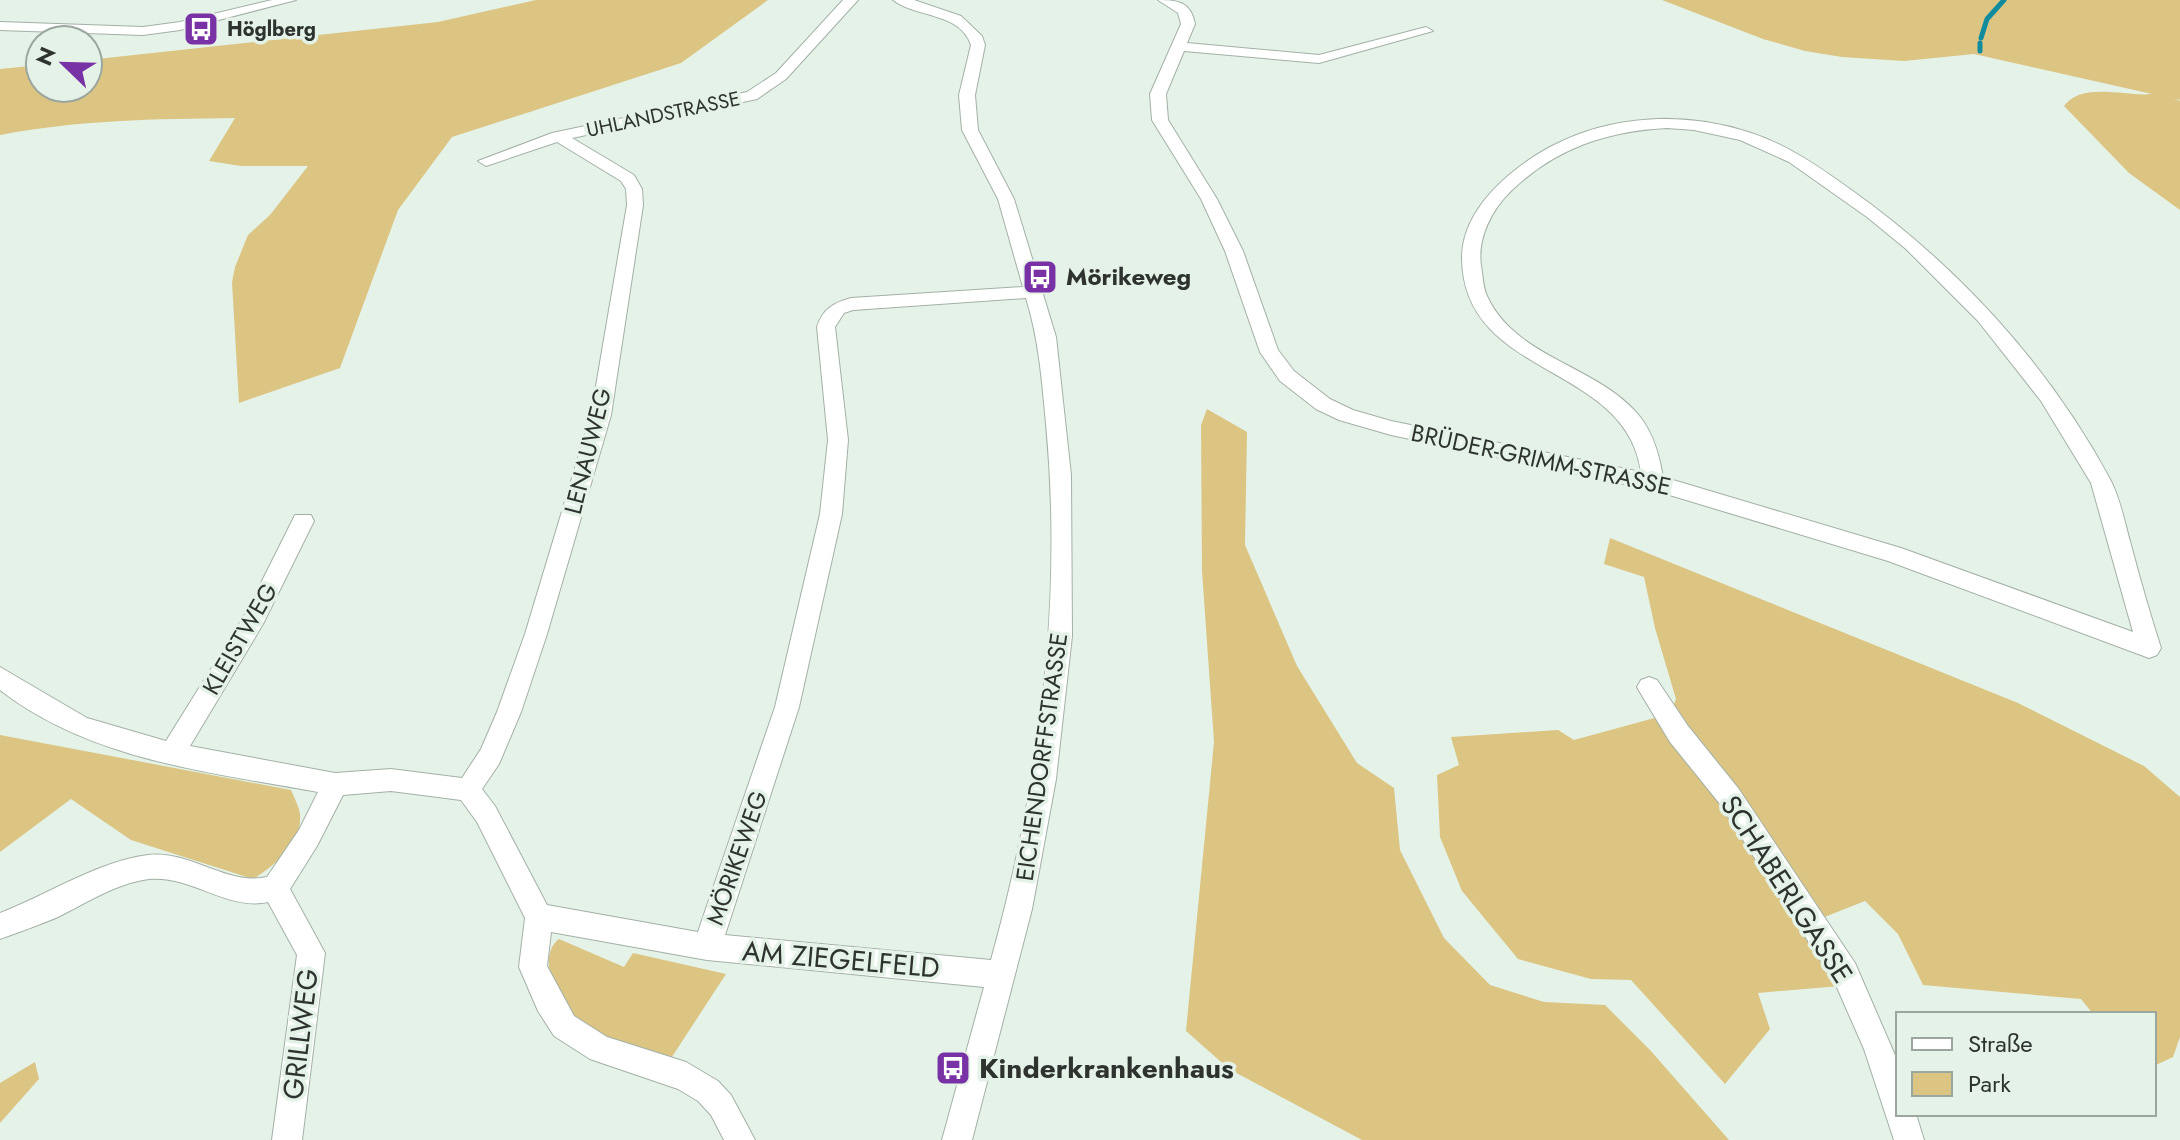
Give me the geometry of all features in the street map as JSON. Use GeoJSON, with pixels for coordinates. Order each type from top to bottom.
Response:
{"type":"FeatureCollection","features":[{"type":"Feature","properties":{"kind":"street"},"geometry":{"type":"LineString","coordinates":[[210,0],[215,18]]}},
{"type":"Feature","properties":{"kind":"street"},"geometry":{"type":"LineString","coordinates":[[0,26],[143,31],[289,0]]}},
{"type":"Feature","properties":{"kind":"street","name":"UHLANDSTRASSE"},"geometry":{"type":"LineString","coordinates":[[486,161],[558,136],[752,96],[781,76],[851,0]]}},
{"type":"Feature","properties":{"kind":"street","name":"EICHENDORFFSTRASSE"},"geometry":{"type":"LineString","coordinates":[[900,0],[956,19],[975,36],[978,45],[967,95],[970,130],[1006,199],[1047,337],[1061,475],[1061,636],[1041,793],[1019,909],[957,1140]]}},
{"type":"Feature","properties":{"kind":"street","name":"BRÜDER-GRIMM-STRASSE"},"geometry":{"type":"LineString","coordinates":[[1165,0],[1184,9],[1188,24],[1158,94],[1160,120],[1209,199],[1234,251],[1269,352],[1287,376],[1323,404],[1361,420],[1482,449],[1653,482],[1893,554],[2149,648],[2104,486],[2055,408],[2007,342],[1956,287],[1897,232],[1856,200],[1769,145],[1708,127],[1640,124],[1595,134],[1546,156],[1505,187],[1496,198],[1477,230],[1471,257],[1474,283],[1488,317],[1522,347],[1618,407],[1645,442],[1653,482]]}},
{"type":"Feature","properties":{"kind":"street"},"geometry":{"type":"LineString","coordinates":[[1177,46],[1319,59],[1426,31]]}},
{"type":"Feature","properties":{"kind":"street","name":"LENAUWEG"},"geometry":{"type":"LineString","coordinates":[[468,790],[490,756],[523,673],[601,415],[635,205],[628,178],[558,136]]}},
{"type":"Feature","properties":{"kind":"street","name":"MÖRIKEWEG"},"geometry":{"type":"LineString","coordinates":[[707,947],[787,707],[831,514],[838,440],[826,337],[829,318],[838,309],[851,304],[1035,292]]}},
{"type":"Feature","properties":{"kind":"street","name":"KLEISTWEG"},"geometry":{"type":"LineString","coordinates":[[172,754],[255,617],[303,521]]}},
{"type":"Feature","properties":{"kind":"street"},"geometry":{"type":"LineString","coordinates":[[0,677],[25,696],[81,727],[172,754],[335,784],[391,780],[468,790],[486,814],[539,917],[533,967],[548,1001],[564,1026],[600,1049],[686,1077],[708,1091],[721,1105],[740,1140]]}},
{"type":"Feature","properties":{"kind":"street","name":"SCHABERLGASSE"},"geometry":{"type":"LineString","coordinates":[[1649,687],[1679,734],[1729,796],[1845,973],[1878,1046],[1896,1100]]}},
{"type":"Feature","properties":{"kind":"street"},"geometry":{"type":"LineString","coordinates":[[0,926],[45,909],[100,882],[149,867],[182,870],[252,893],[275,888],[308,838],[335,784]]}},
{"type":"Feature","properties":{"kind":"street","name":"GRILLWEG"},"geometry":{"type":"LineString","coordinates":[[275,888],[311,953],[287,1140]]}},
{"type":"Feature","properties":{"kind":"street","name":"AM ZIEGELFELD"},"geometry":{"type":"LineString","coordinates":[[539,917],[707,947],[1002,975]]}},
{"type":"Feature","properties":{"kind":"street"},"geometry":{"type":"LineString","coordinates":[[1902,1116],[1909,1140]]}},
{"type":"Feature","properties":{"kind":"green space"},"geometry":{"type":"Polygon","coordinates":[[[536,0],[768,0],[681,63],[452,137],[398,210],[340,368],[239,403],[232,282],[235,267],[248,235],[270,215],[308,166],[241,166],[209,161],[235,118],[88,123],[0,135],[0,69],[24,67],[24,104],[104,104],[104,58],[438,22],[536,0]]]}},
{"type":"Feature","properties":{"kind":"green space"},"geometry":{"type":"Polygon","coordinates":[[[1662,0],[2180,0],[2180,100],[2174,99],[2180,101],[2180,210],[2129,173],[2064,106],[2072,98],[2093,92],[2152,94],[1974,54],[1904,61],[1805,51],[1763,39],[1662,0]]]}},
{"type":"Feature","properties":{"kind":"green space"},"geometry":{"type":"Polygon","coordinates":[[[1207,409],[1247,432],[1245,545],[1297,666],[1357,763],[1394,788],[1400,850],[1444,938],[1490,985],[1544,1002],[1605,1005],[1650,1050],[1729,1140],[1362,1140],[1229,1069],[1186,1031],[1214,742],[1202,571],[1201,425],[1207,409]]]}},
{"type":"Feature","properties":{"kind":"green space"},"geometry":{"type":"Polygon","coordinates":[[[1610,538],[2018,703],[2144,766],[2180,797],[2180,1037],[2173,1057],[2156,1065],[2156,1012],[2091,1012],[2081,999],[1923,985],[1898,934],[1865,901],[1817,920],[1671,712],[1676,699],[1644,577],[1604,564],[1610,538]]]}},
{"type":"Feature","properties":{"kind":"green space"},"geometry":{"type":"Polygon","coordinates":[[[1658,717],[1733,821],[1840,986],[1758,993],[1770,1029],[1725,1084],[1631,980],[1591,979],[1518,959],[1462,891],[1440,837],[1437,775],[1459,765],[1451,737],[1558,730],[1574,740],[1658,717]]]}},
{"type":"Feature","properties":{"kind":"green space"},"geometry":{"type":"Polygon","coordinates":[[[0,735],[291,790],[300,814],[297,835],[278,860],[253,879],[131,840],[71,799],[0,852],[0,735]]]}},
{"type":"Feature","properties":{"kind":"green space"},"geometry":{"type":"Polygon","coordinates":[[[559,939],[624,967],[633,953],[726,974],[668,1063],[592,1032],[563,1006],[553,988],[549,963],[549,955],[559,939]]]}},
{"type":"Feature","properties":{"kind":"green space"},"geometry":{"type":"Polygon","coordinates":[[[35,1062],[39,1079],[0,1123],[0,1083],[35,1062]]]}},
{"type":"Feature","properties":{"kind":"waterway"},"geometry":{"type":"LineString","coordinates":[[1981,38],[1987,19],[2004,0]]}},
{"type":"Feature","properties":{"kind":"waterway"},"geometry":{"type":"LineString","coordinates":[[1980,43],[1980,51]]}},
{"type":"Feature","properties":{"kind":"place","name":"Höglberg"},"geometry":{"type":"Point","coordinates":[201,29]}},
{"type":"Feature","properties":{"kind":"place","name":"Mörikeweg"},"geometry":{"type":"Point","coordinates":[1040,277]}},
{"type":"Feature","properties":{"kind":"place","name":"Kinderkrankenhaus"},"geometry":{"type":"Point","coordinates":[953,1068]}}]}
